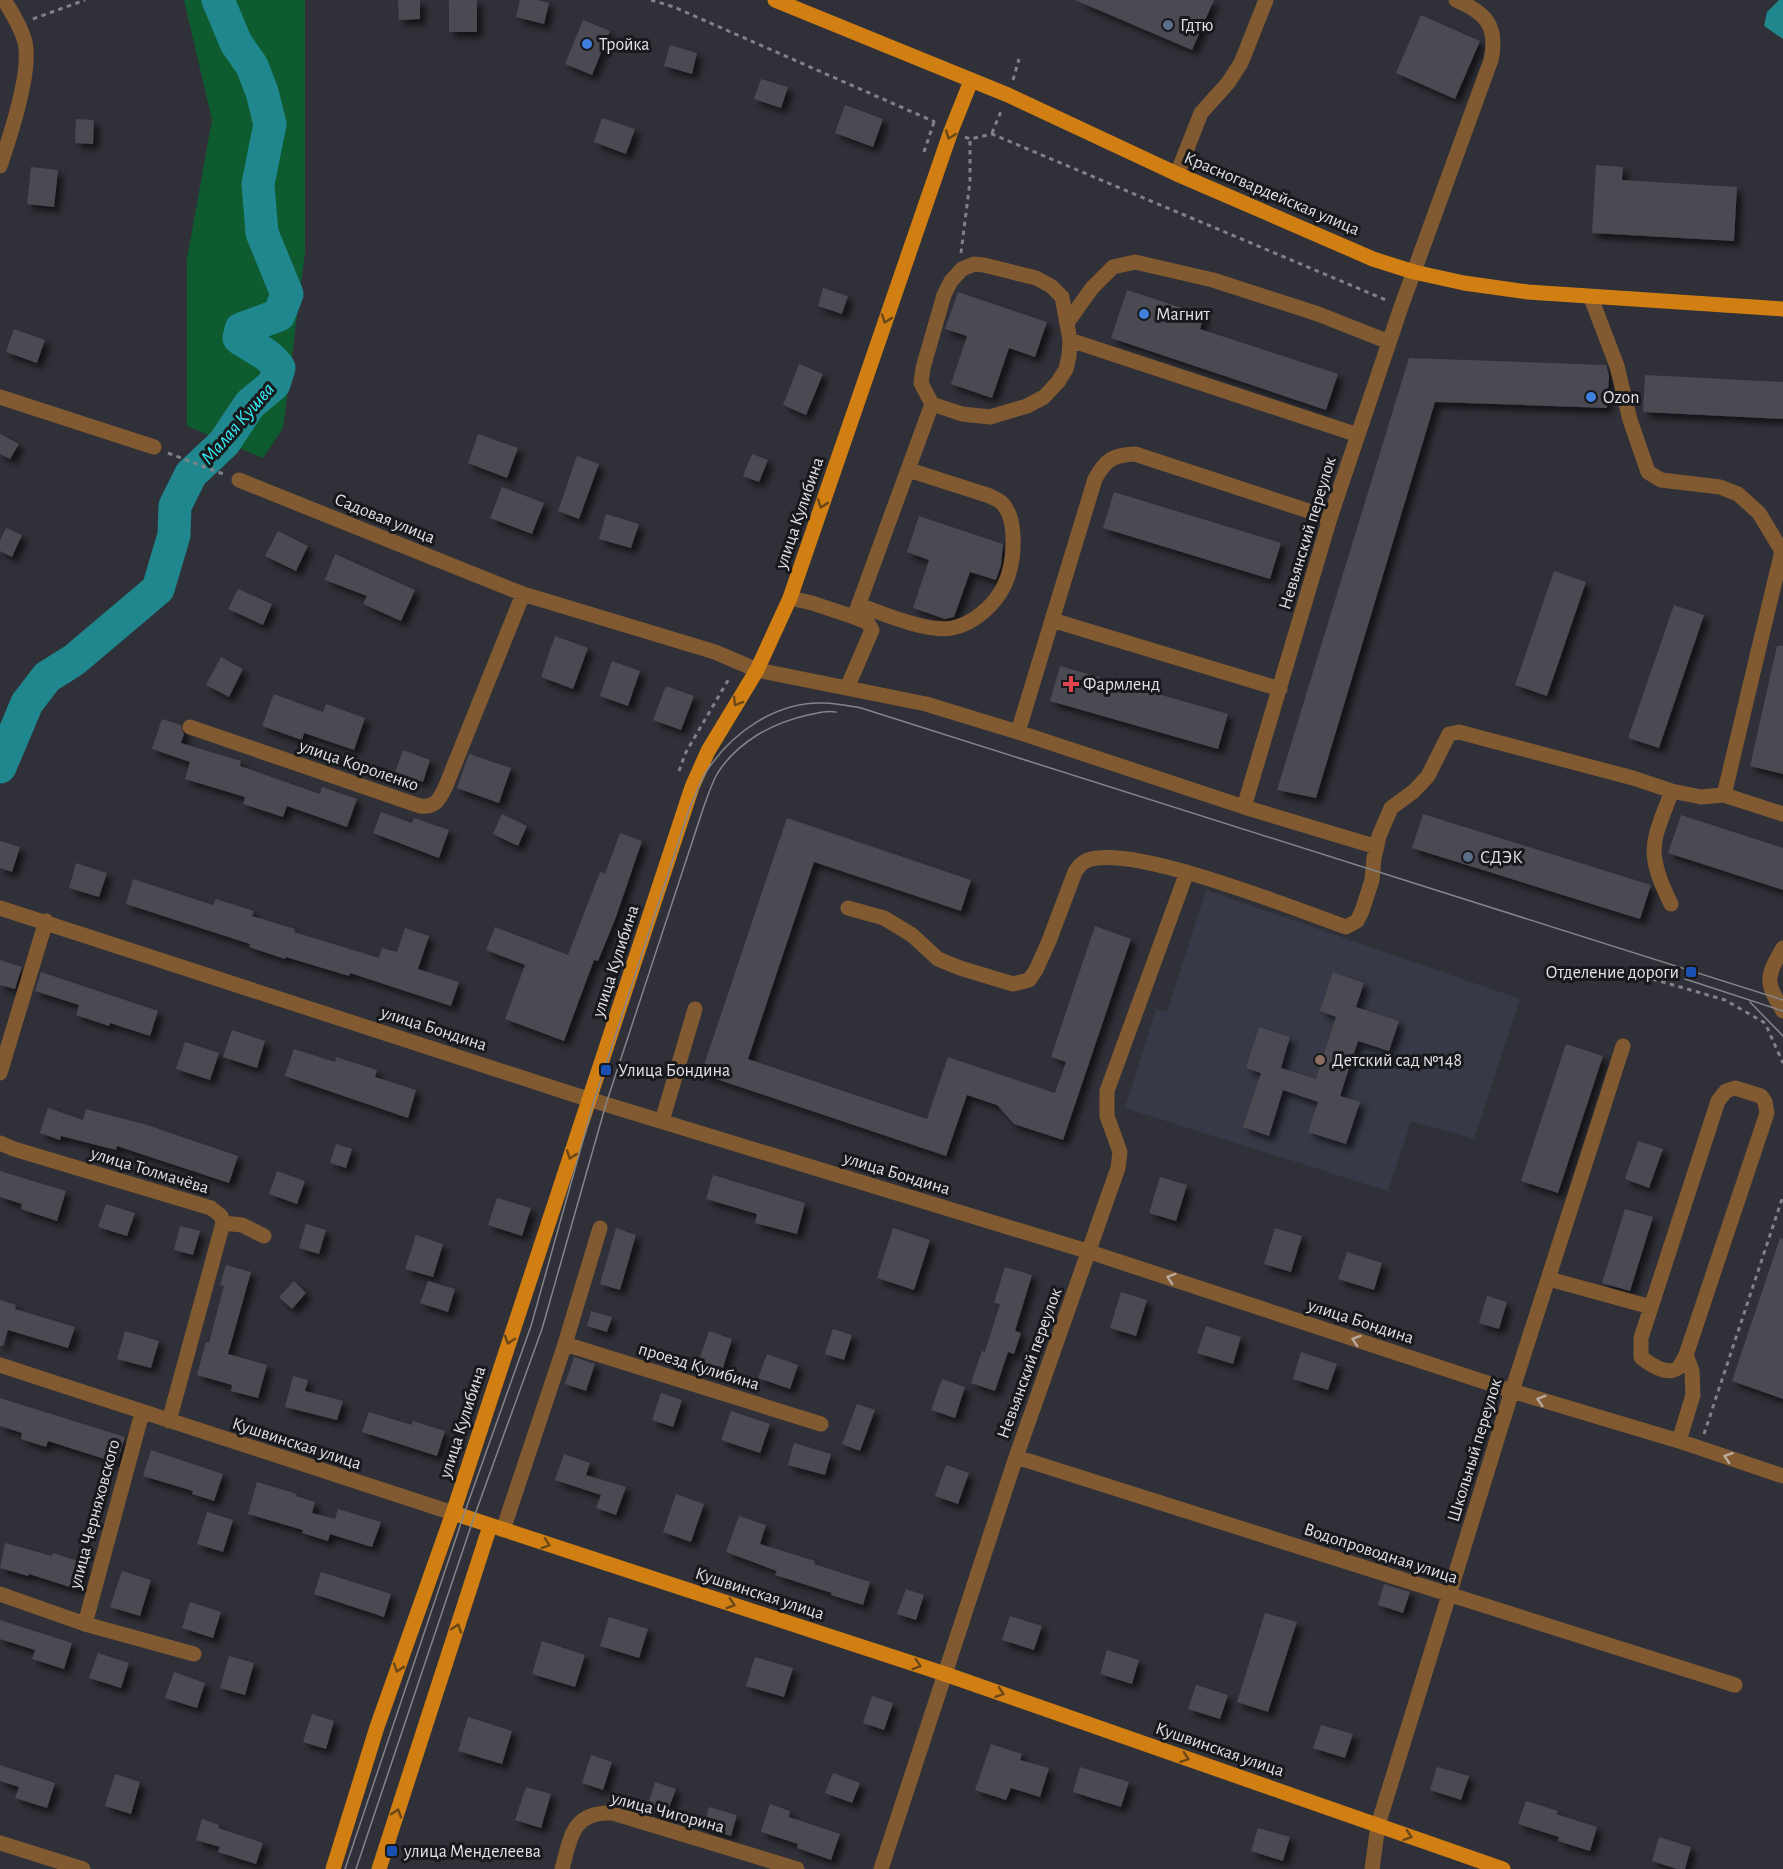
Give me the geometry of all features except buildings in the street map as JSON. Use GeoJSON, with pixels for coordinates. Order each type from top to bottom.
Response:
{"type":"FeatureCollection","features":[{"type":"Feature","properties":{"kind":"main road","name":"Красногвардейская улица"},"geometry":{"type":"LineString","coordinates":[[783,1],[1008,95],[1177,174],[1373,259],[1414,272],[1464,283],[1528,292],[1783,309]]}},
{"type":"Feature","properties":{"kind":"main road","name":"улица Кулибина"},"geometry":{"type":"LineString","coordinates":[[333,1869],[377,1727],[453,1513],[693,787],[708,751],[757,670],[790,598],[951,131],[971,81]]}},
{"type":"Feature","properties":{"kind":"main road","name":"Кушвинская улица"},"geometry":{"type":"LineString","coordinates":[[453,1513],[945,1674],[1378,1825],[1484,1866],[1503,1869]]}},
{"type":"Feature","properties":{"kind":"main road"},"geometry":{"type":"LineString","coordinates":[[379,1869],[497,1528]]}},
{"type":"Feature","properties":{"kind":"street"},"geometry":{"type":"LineString","coordinates":[[0,166],[23,84],[27,59],[26,44],[19,25],[4,0]]}},
{"type":"Feature","properties":{"kind":"street"},"geometry":{"type":"LineString","coordinates":[[1177,174],[1200,113],[1228,83],[1241,63],[1266,0]]}},
{"type":"Feature","properties":{"kind":"street","name":"Невьянский переулок"},"geometry":{"type":"LineString","coordinates":[[1244,807],[1330,518],[1401,307],[1491,60],[1494,47],[1493,33],[1486,18],[1474,7],[1456,0]]}},
{"type":"Feature","properties":{"kind":"street"},"geometry":{"type":"LineString","coordinates":[[1067,323],[1092,288],[1113,267],[1135,262],[1213,280],[1318,314],[1389,342]]}},
{"type":"Feature","properties":{"kind":"street"},"geometry":{"type":"LineString","coordinates":[[974,264],[984,265],[1036,278],[1051,286],[1062,297],[1070,339],[1066,369],[1044,397],[1027,406],[990,417],[962,414],[932,404],[921,383],[923,368],[944,295],[951,281],[962,269],[974,264]]}},
{"type":"Feature","properties":{"kind":"street"},"geometry":{"type":"LineString","coordinates":[[1591,297],[1617,366],[1630,420],[1648,472],[1662,480],[1720,487],[1738,494],[1759,513],[1782,551],[1724,795]]}},
{"type":"Feature","properties":{"kind":"street"},"geometry":{"type":"LineString","coordinates":[[1070,339],[1358,435]]}},
{"type":"Feature","properties":{"kind":"street"},"geometry":{"type":"LineString","coordinates":[[0,397],[154,447]]}},
{"type":"Feature","properties":{"kind":"street"},"geometry":{"type":"LineString","coordinates":[[857,611],[932,404]]}},
{"type":"Feature","properties":{"kind":"street"},"geometry":{"type":"LineString","coordinates":[[1018,732],[1095,479],[1108,460],[1118,455],[1135,454],[1330,518]]}},
{"type":"Feature","properties":{"kind":"street"},"geometry":{"type":"LineString","coordinates":[[790,598],[922,626],[948,629],[967,625],[988,608],[1004,586],[1014,546],[1010,517],[1002,502],[909,470]]}},
{"type":"Feature","properties":{"kind":"street","name":"Садовая улица"},"geometry":{"type":"LineString","coordinates":[[239,480],[523,594],[715,652],[738,664],[757,670],[926,704],[1244,807],[1377,847]]}},
{"type":"Feature","properties":{"kind":"street","name":"улица Короленко"},"geometry":{"type":"LineString","coordinates":[[190,727],[420,806],[428,807],[436,804],[446,788],[523,594]]}},
{"type":"Feature","properties":{"kind":"street"},"geometry":{"type":"LineString","coordinates":[[847,688],[872,630],[857,611]]}},
{"type":"Feature","properties":{"kind":"street"},"geometry":{"type":"LineString","coordinates":[[1052,620],[1280,689]]}},
{"type":"Feature","properties":{"kind":"street"},"geometry":{"type":"LineString","coordinates":[[848,908],[884,918],[912,935],[938,959],[1013,984],[1029,980],[1036,970],[1075,872],[1081,864],[1090,859],[1132,860],[1187,872],[1346,927],[1357,921],[1362,911],[1372,880],[1377,847],[1391,808],[1414,791],[1428,776],[1449,734],[1459,732],[1672,790],[1701,797],[1724,795],[1783,814]]}},
{"type":"Feature","properties":{"kind":"street"},"geometry":{"type":"LineString","coordinates":[[1671,904],[1659,879],[1653,856],[1655,833],[1672,790]]}},
{"type":"Feature","properties":{"kind":"street","name":"Невьянский переулок"},"geometry":{"type":"LineString","coordinates":[[881,1869],[1016,1457],[1090,1252],[1120,1160],[1120,1152],[1107,1116],[1107,1091],[1187,872]]}},
{"type":"Feature","properties":{"kind":"street","name":"улица Бондина"},"geometry":{"type":"LineString","coordinates":[[0,908],[590,1099],[1090,1252],[1512,1391],[1679,1441],[1783,1476]]}},
{"type":"Feature","properties":{"kind":"street"},"geometry":{"type":"LineString","coordinates":[[0,1073],[46,921]]}},
{"type":"Feature","properties":{"kind":"street"},"geometry":{"type":"LineString","coordinates":[[1783,948],[1769,974],[1770,986],[1783,1011]]}},
{"type":"Feature","properties":{"kind":"street"},"geometry":{"type":"LineString","coordinates":[[662,1121],[695,1009]]}},
{"type":"Feature","properties":{"kind":"street","name":"Школьный переулок"},"geometry":{"type":"LineString","coordinates":[[1372,1869],[1378,1825],[1512,1391],[1623,1046]]}},
{"type":"Feature","properties":{"kind":"street"},"geometry":{"type":"LineString","coordinates":[[1735,1088],[1761,1096],[1766,1102],[1767,1113],[1686,1355],[1679,1367],[1670,1371],[1649,1364],[1641,1357],[1641,1338],[1651,1307],[1718,1101],[1726,1091],[1735,1088]]}},
{"type":"Feature","properties":{"kind":"street","name":"улица Толмачёва"},"geometry":{"type":"LineString","coordinates":[[0,1143],[211,1208],[221,1216],[223,1223]]}},
{"type":"Feature","properties":{"kind":"street"},"geometry":{"type":"LineString","coordinates":[[169,1421],[223,1223],[242,1225],[264,1236]]}},
{"type":"Feature","properties":{"kind":"street"},"geometry":{"type":"LineString","coordinates":[[497,1528],[565,1344],[600,1228]]}},
{"type":"Feature","properties":{"kind":"street"},"geometry":{"type":"LineString","coordinates":[[1549,1279],[1651,1307]]}},
{"type":"Feature","properties":{"kind":"street","name":"проезд Кулибина"},"geometry":{"type":"LineString","coordinates":[[565,1344],[821,1424]]}},
{"type":"Feature","properties":{"kind":"street"},"geometry":{"type":"LineString","coordinates":[[1679,1441],[1693,1395],[1692,1371],[1686,1355]]}},
{"type":"Feature","properties":{"kind":"street","name":"Кушвинская улица"},"geometry":{"type":"LineString","coordinates":[[0,1365],[453,1513]]}},
{"type":"Feature","properties":{"kind":"street","name":"улица Черняховского"},"geometry":{"type":"LineString","coordinates":[[85,1624],[142,1413]]}},
{"type":"Feature","properties":{"kind":"street","name":"Водопроводная улица"},"geometry":{"type":"LineString","coordinates":[[1016,1457],[1735,1684]]}},
{"type":"Feature","properties":{"kind":"street"},"geometry":{"type":"LineString","coordinates":[[0,1593],[85,1624],[194,1654]]}},
{"type":"Feature","properties":{"kind":"street","name":"улица Чигорина"},"geometry":{"type":"LineString","coordinates":[[562,1869],[572,1834],[579,1822],[589,1816],[613,1813],[797,1869]]}},
{"type":"Feature","properties":{"kind":"street"},"geometry":{"type":"LineString","coordinates":[[0,1843],[60,1865],[83,1869]]}},
{"type":"Feature","properties":{"kind":"path"},"geometry":{"type":"LineString","coordinates":[[19,25],[85,0]]}},
{"type":"Feature","properties":{"kind":"path"},"geometry":{"type":"LineString","coordinates":[[651,0],[674,7],[970,139],[992,134],[1401,307]]}},
{"type":"Feature","properties":{"kind":"path"},"geometry":{"type":"LineString","coordinates":[[923,156],[934,122]]}},
{"type":"Feature","properties":{"kind":"path"},"geometry":{"type":"LineString","coordinates":[[962,269],[961,249],[970,181],[970,139]]}},
{"type":"Feature","properties":{"kind":"path"},"geometry":{"type":"LineString","coordinates":[[154,447],[239,480]]}},
{"type":"Feature","properties":{"kind":"path"},"geometry":{"type":"LineString","coordinates":[[678,774],[686,752],[738,664]]}},
{"type":"Feature","properties":{"kind":"path"},"geometry":{"type":"LineString","coordinates":[[1618,969],[1725,1000],[1765,1023],[1783,1063]]}},
{"type":"Feature","properties":{"kind":"path"},"geometry":{"type":"LineString","coordinates":[[1700,1448],[1783,1196]]}},
{"type":"Feature","properties":{"kind":"shaded area","name":"Детский сад №148"},"geometry":{"type":"Polygon","coordinates":[[[1206,890],[1520,999],[1474,1139],[1411,1121],[1388,1191],[1125,1108],[1156,1009],[1167,1012],[1206,890]]]}},
{"type":"Feature","properties":{"kind":"green space"},"geometry":{"type":"Polygon","coordinates":[[[184,0],[305,0],[305,252],[283,428],[263,458],[187,426],[187,259],[212,120],[184,0]]]}},
{"type":"Feature","properties":{"kind":"water"},"geometry":{"type":"Polygon","coordinates":[[[1779,0],[1783,0],[1783,39],[1764,26],[1767,12],[1779,0]]]}},
{"type":"Feature","properties":{"kind":"waterway","name":"Малая Кушва"},"geometry":{"type":"LineString","coordinates":[[0,767],[27,703],[47,677],[74,660],[158,589],[174,535],[175,506],[191,474],[224,443],[250,404],[274,384],[279,368],[266,355],[239,338],[241,329],[279,315],[287,294],[262,233],[258,184],[270,124],[262,92],[252,66],[236,43],[218,0]]}},
{"type":"Feature","properties":{"kind":"tram line"},"geometry":{"type":"LineString","coordinates":[[345,1869],[463,1517],[531,1326],[594,1101],[690,807],[703,778],[718,755],[743,731],[758,721],[790,707],[807,704],[829,703],[861,708],[1783,1000]]}},
{"type":"Feature","properties":{"kind":"tram line"},"geometry":{"type":"LineString","coordinates":[[356,1869],[473,1520],[542,1329],[606,1104],[711,787],[725,763],[745,743],[756,736],[781,723],[822,712],[836,712]]}},
{"type":"Feature","properties":{"kind":"tram line"},"geometry":{"type":"LineString","coordinates":[[1685,979],[1783,1011]]}},
{"type":"Feature","properties":{"kind":"tram line"},"geometry":{"type":"LineString","coordinates":[[1750,1002],[1783,1036]]}},
{"type":"Feature","properties":{"kind":"place","name":"Гдтю"},"geometry":{"type":"Point","coordinates":[1168,25]}},
{"type":"Feature","properties":{"kind":"place","name":"Тройка"},"geometry":{"type":"Point","coordinates":[587,44]}},
{"type":"Feature","properties":{"kind":"place","name":"Магнит"},"geometry":{"type":"Point","coordinates":[1144,314]}},
{"type":"Feature","properties":{"kind":"place","name":"Ozon"},"geometry":{"type":"Point","coordinates":[1591,397]}},
{"type":"Feature","properties":{"kind":"place","name":"Фармленд"},"geometry":{"type":"Point","coordinates":[1071,684]}},
{"type":"Feature","properties":{"kind":"place","name":"СДЭК"},"geometry":{"type":"Point","coordinates":[1468,857]}},
{"type":"Feature","properties":{"kind":"place","name":"Отделение дороги"},"geometry":{"type":"Point","coordinates":[1691,972]}},
{"type":"Feature","properties":{"kind":"place","name":"Детский сад №148"},"geometry":{"type":"Point","coordinates":[1320,1060]}},
{"type":"Feature","properties":{"kind":"place","name":"Улица Бондина"},"geometry":{"type":"Point","coordinates":[606,1070]}},
{"type":"Feature","properties":{"kind":"place","name":"улица Менделеева"},"geometry":{"type":"Point","coordinates":[392,1851]}}]}
